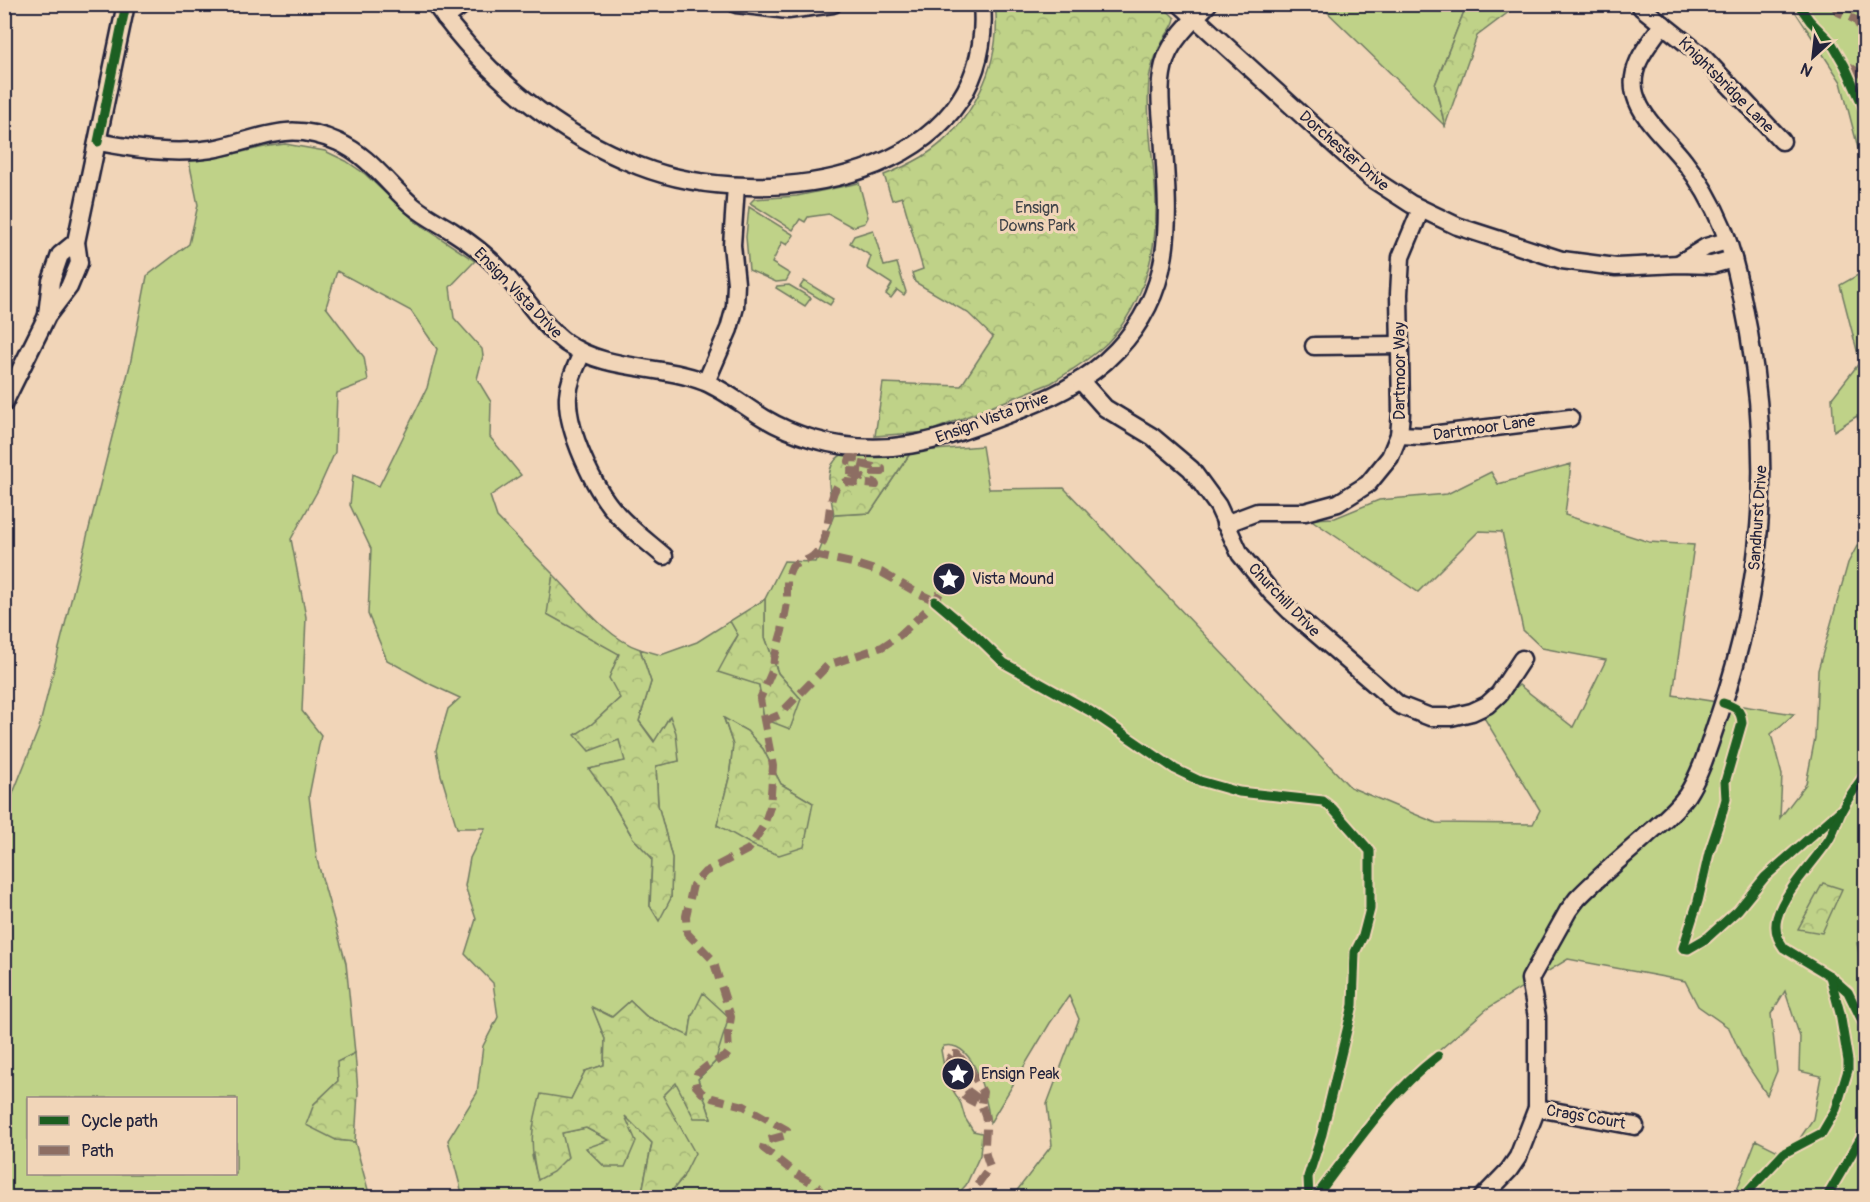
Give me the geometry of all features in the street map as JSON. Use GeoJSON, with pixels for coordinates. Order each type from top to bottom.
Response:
{"type":"FeatureCollection","features":[{"type":"Feature","properties":{"kind":"street"},"geometry":{"type":"LineString","coordinates":[[4,403],[47,316],[69,287],[79,263],[76,242],[126,4]]}},
{"type":"Feature","properties":{"kind":"street"},"geometry":{"type":"LineString","coordinates":[[464,4],[440,11],[479,58],[548,116],[589,142],[664,174],[736,186],[782,185],[826,178],[885,161],[912,148],[947,119],[965,93],[981,48],[983,11]]}},
{"type":"Feature","properties":{"kind":"street"},"geometry":{"type":"LineString","coordinates":[[736,4],[788,10],[833,4]]}},
{"type":"Feature","properties":{"kind":"street","name":"Dorchester Drive"},"geometry":{"type":"LineString","coordinates":[[1180,4],[1371,178],[1421,209],[1476,233],[1562,260],[1616,267],[1712,265],[1733,259]]}},
{"type":"Feature","properties":{"kind":"street","name":"Ensign Vista Drive"},"geometry":{"type":"LineString","coordinates":[[98,142],[161,152],[187,151],[213,149],[271,133],[285,132],[313,134],[339,143],[370,163],[399,194],[417,209],[480,251],[504,274],[555,334],[582,353],[603,361],[687,376],[706,382],[767,420],[794,432],[833,444],[873,448],[911,445],[948,437],[1064,391],[1115,352],[1134,330],[1161,275],[1166,249],[1168,201],[1160,94],[1162,75],[1175,40],[1208,4]]}},
{"type":"Feature","properties":{"kind":"street","name":"Knightsbridge Lane"},"geometry":{"type":"LineString","coordinates":[[1641,7],[1701,55],[1782,141]]}},
{"type":"Feature","properties":{"kind":"street","name":"Sandhurst Drive"},"geometry":{"type":"LineString","coordinates":[[1537,1108],[1537,1017],[1530,979],[1577,899],[1664,820],[1686,796],[1701,769],[1736,663],[1747,618],[1758,544],[1762,493],[1762,445],[1757,379],[1733,259],[1707,194],[1685,162],[1648,119],[1637,100],[1634,83],[1636,67],[1643,52],[1663,24]]}},
{"type":"Feature","properties":{"kind":"street"},"geometry":{"type":"LineString","coordinates":[[706,382],[729,329],[735,307],[736,284],[732,245],[736,186]]}},
{"type":"Feature","properties":{"kind":"street","name":"Dartmoor Way"},"geometry":{"type":"LineString","coordinates":[[1225,524],[1257,512],[1316,510],[1349,498],[1376,476],[1390,457],[1399,435],[1401,413],[1399,294],[1401,257],[1421,209]]}},
{"type":"Feature","properties":{"kind":"street","name":"Dorchester Drive"},"geometry":{"type":"LineString","coordinates":[[1679,264],[1706,247],[1727,241]]}},
{"type":"Feature","properties":{"kind":"street"},"geometry":{"type":"LineString","coordinates":[[1314,346],[1400,345]]}},
{"type":"Feature","properties":{"kind":"street"},"geometry":{"type":"LineString","coordinates":[[582,353],[570,381],[568,410],[592,476],[602,495],[615,512],[664,556]]}},
{"type":"Feature","properties":{"kind":"street","name":"Churchill Drive"},"geometry":{"type":"LineString","coordinates":[[1080,380],[1105,408],[1153,437],[1180,457],[1210,493],[1240,554],[1290,611],[1389,697],[1410,710],[1430,717],[1462,715],[1482,708],[1493,700],[1506,687],[1522,659]]}},
{"type":"Feature","properties":{"kind":"street","name":"Dartmoor Lane"},"geometry":{"type":"LineString","coordinates":[[1399,435],[1422,436],[1570,418]]}},
{"type":"Feature","properties":{"kind":"street"},"geometry":{"type":"LineString","coordinates":[[1482,1197],[1509,1170],[1518,1157],[1537,1108]]}},
{"type":"Feature","properties":{"kind":"street","name":"Crags Court"},"geometry":{"type":"LineString","coordinates":[[1537,1108],[1635,1126]]}},
{"type":"Feature","properties":{"kind":"green space","name":"Ensign Downs Park"},"geometry":{"type":"Polygon","coordinates":[[[995,5],[1161,5],[1175,18],[1155,58],[1149,80],[1149,120],[1156,207],[1153,249],[1148,270],[1132,309],[1107,343],[1051,383],[928,432],[875,436],[883,383],[961,386],[993,337],[968,313],[915,282],[912,273],[923,269],[902,197],[892,200],[884,175],[917,160],[940,144],[969,111],[989,70],[994,49],[995,5]]]}},
{"type":"Feature","properties":{"kind":"green space"},"geometry":{"type":"Polygon","coordinates":[[[1320,5],[1470,5],[1465,9],[1435,85],[1445,126],[1320,5]]]}},
{"type":"Feature","properties":{"kind":"green space"},"geometry":{"type":"Polygon","coordinates":[[[1470,5],[1518,5],[1477,36],[1445,126],[1435,85],[1465,9],[1470,5]]]}},
{"type":"Feature","properties":{"kind":"green space"},"geometry":{"type":"Polygon","coordinates":[[[1791,5],[1865,5],[1865,175],[1841,82],[1791,5]]]}},
{"type":"Feature","properties":{"kind":"green space"},"geometry":{"type":"Polygon","coordinates":[[[285,144],[325,151],[365,174],[416,222],[475,261],[450,287],[454,318],[482,349],[483,356],[477,379],[491,402],[490,437],[521,475],[490,496],[497,517],[553,574],[548,614],[620,654],[620,698],[592,724],[619,739],[626,761],[590,769],[633,838],[652,858],[650,906],[671,898],[672,858],[658,805],[656,766],[679,761],[669,717],[655,742],[639,721],[651,682],[640,649],[661,655],[697,642],[730,621],[738,635],[726,654],[759,685],[764,719],[801,699],[778,673],[765,637],[765,599],[784,561],[815,562],[834,515],[870,513],[911,452],[982,446],[989,489],[1064,488],[1350,787],[1436,823],[1533,824],[1540,810],[1483,716],[1519,685],[1573,727],[1606,660],[1542,648],[1523,630],[1502,532],[1479,531],[1418,592],[1310,519],[1335,518],[1379,500],[1447,494],[1491,472],[1498,484],[1571,464],[1565,515],[1649,542],[1694,545],[1673,695],[1794,714],[1771,734],[1782,775],[1780,818],[1806,784],[1815,738],[1818,670],[1848,563],[1865,527],[1865,945],[1857,943],[1860,959],[1866,965],[1865,1197],[1734,1197],[1756,1140],[1788,1156],[1813,1119],[1821,1076],[1799,1071],[1800,1037],[1785,991],[1771,1014],[1777,1071],[1767,1095],[1743,1059],[1729,1028],[1698,1006],[1685,981],[1568,959],[1488,1008],[1411,1075],[1315,1197],[1012,1197],[1052,1145],[1047,1104],[1079,1019],[1069,996],[1050,1023],[990,1123],[983,1087],[972,1062],[964,1052],[955,1047],[944,1046],[941,1050],[946,1078],[961,1104],[965,1118],[973,1131],[982,1133],[980,1155],[966,1185],[955,1197],[667,1197],[683,1177],[663,1096],[676,1082],[694,1117],[711,1118],[698,1079],[715,1062],[692,1016],[689,1037],[646,1016],[630,1001],[612,1017],[593,1008],[605,1039],[604,1065],[585,1071],[571,1099],[532,1156],[538,1180],[562,1133],[586,1128],[610,1141],[587,1149],[605,1167],[624,1114],[652,1143],[641,1197],[463,1197],[448,1140],[477,1093],[483,1046],[498,1017],[493,983],[465,954],[476,919],[465,886],[470,858],[485,828],[457,828],[436,750],[448,709],[460,698],[387,660],[368,614],[371,549],[350,505],[353,475],[379,486],[427,388],[437,349],[411,311],[337,271],[326,307],[364,357],[368,381],[337,393],[335,452],[318,490],[291,539],[306,617],[302,711],[321,735],[309,796],[317,860],[346,963],[355,1053],[338,1062],[338,1081],[314,1104],[336,1140],[355,1142],[370,1197],[5,1197],[4,816],[39,728],[130,365],[147,276],[189,244],[198,205],[189,161],[285,144]],[[724,719],[733,745],[729,778],[717,826],[813,803],[781,784],[763,749],[747,731],[724,719]]]}},
{"type":"Feature","properties":{"kind":"green space"},"geometry":{"type":"Polygon","coordinates":[[[859,183],[868,217],[865,223],[852,227],[829,214],[808,217],[805,222],[800,219],[793,230],[750,203],[754,199],[797,196],[859,183]]]}},
{"type":"Feature","properties":{"kind":"green space"},"geometry":{"type":"Polygon","coordinates":[[[749,207],[794,235],[787,245],[782,242],[772,263],[790,274],[786,281],[776,282],[749,270],[746,237],[749,207]]]}},
{"type":"Feature","properties":{"kind":"green space"},"geometry":{"type":"Polygon","coordinates":[[[873,230],[884,266],[897,263],[906,292],[904,295],[897,290],[891,298],[886,294],[892,284],[867,268],[871,256],[850,243],[854,236],[873,230]]]}},
{"type":"Feature","properties":{"kind":"green space"},"geometry":{"type":"Polygon","coordinates":[[[1865,271],[1865,437],[1857,416],[1834,431],[1832,398],[1860,362],[1840,285],[1865,271]]]}},
{"type":"Feature","properties":{"kind":"green space"},"geometry":{"type":"Polygon","coordinates":[[[804,281],[834,299],[830,305],[800,287],[804,281]]]}},
{"type":"Feature","properties":{"kind":"green space"},"geometry":{"type":"Polygon","coordinates":[[[789,285],[811,298],[805,306],[776,288],[789,285]]]}},
{"type":"Feature","properties":{"kind":"green space"},"geometry":{"type":"Polygon","coordinates":[[[911,452],[870,513],[834,515],[829,474],[835,460],[841,455],[911,452]]]}},
{"type":"Feature","properties":{"kind":"green space"},"geometry":{"type":"Polygon","coordinates":[[[553,574],[604,627],[628,644],[640,649],[651,682],[639,721],[654,742],[670,716],[676,733],[679,761],[656,766],[658,805],[672,858],[671,898],[659,921],[650,906],[652,858],[633,838],[609,797],[589,769],[625,761],[619,740],[589,751],[575,735],[592,724],[620,698],[609,678],[619,654],[547,614],[553,574]]]}},
{"type":"Feature","properties":{"kind":"green space"},"geometry":{"type":"Polygon","coordinates":[[[765,599],[765,637],[778,673],[801,699],[790,729],[764,719],[759,685],[718,672],[738,635],[730,621],[765,599]]]}},
{"type":"Feature","properties":{"kind":"green space"},"geometry":{"type":"Polygon","coordinates":[[[724,718],[747,731],[763,749],[781,784],[813,803],[804,847],[779,855],[754,846],[717,825],[729,778],[733,745],[724,718]]]}},
{"type":"Feature","properties":{"kind":"green space"},"geometry":{"type":"Polygon","coordinates":[[[1823,883],[1842,889],[1822,933],[1798,929],[1823,883]]]}},
{"type":"Feature","properties":{"kind":"green space"},"geometry":{"type":"Polygon","coordinates":[[[703,993],[729,1017],[715,1062],[698,1079],[711,1118],[694,1118],[676,1083],[663,1096],[695,1153],[683,1177],[667,1197],[641,1197],[652,1143],[625,1116],[636,1141],[625,1167],[605,1167],[586,1148],[609,1140],[586,1128],[562,1133],[568,1157],[553,1172],[538,1180],[532,1137],[541,1094],[571,1099],[585,1071],[604,1065],[605,1039],[592,1007],[612,1017],[630,1001],[646,1016],[689,1036],[692,1016],[703,993]]]}},
{"type":"Feature","properties":{"kind":"green space"},"geometry":{"type":"Polygon","coordinates":[[[355,1053],[358,1092],[355,1142],[336,1140],[306,1125],[314,1104],[338,1081],[337,1062],[355,1053]]]}},
{"type":"Feature","properties":{"kind":"marked path"},"geometry":{"type":"LineString","coordinates":[[1833,4],[1838,12],[1856,20],[1866,39]]}},
{"type":"Feature","properties":{"kind":"marked path"},"geometry":{"type":"LineString","coordinates":[[1840,5],[1866,12]]}},
{"type":"Feature","properties":{"kind":"marked path"},"geometry":{"type":"LineString","coordinates":[[1849,66],[1866,78]]}},
{"type":"Feature","properties":{"kind":"marked path"},"geometry":{"type":"LineString","coordinates":[[819,1198],[822,1193],[816,1185],[795,1173],[763,1148],[765,1141],[787,1135],[787,1130],[744,1106],[712,1098],[702,1093],[696,1086],[697,1074],[729,1052],[728,1035],[731,1017],[713,960],[687,933],[686,916],[693,885],[705,872],[749,849],[764,825],[770,807],[773,766],[760,699],[773,669],[782,631],[787,603],[787,578],[792,566],[811,558],[820,548],[837,486],[846,482],[876,485],[874,482],[845,471],[882,472],[882,469],[849,461],[850,458],[868,459]]}},
{"type":"Feature","properties":{"kind":"marked path"},"geometry":{"type":"LineString","coordinates":[[814,555],[881,572],[938,605]]}},
{"type":"Feature","properties":{"kind":"marked path"},"geometry":{"type":"LineString","coordinates":[[765,721],[779,715],[828,665],[882,647],[900,635],[932,605],[948,581]]}},
{"type":"Feature","properties":{"kind":"marked path"},"geometry":{"type":"LineString","coordinates":[[953,1054],[957,1054],[968,1066],[983,1092],[981,1105],[959,1092],[949,1078],[947,1070],[953,1054]]}},
{"type":"Feature","properties":{"kind":"marked path"},"geometry":{"type":"LineString","coordinates":[[959,1198],[973,1191],[990,1167],[985,1150],[985,1114],[978,1099],[966,1088]]}},
{"type":"Feature","properties":{"kind":"cycle path"},"geometry":{"type":"LineString","coordinates":[[98,142],[126,4]]}},
{"type":"Feature","properties":{"kind":"cycle path"},"geometry":{"type":"LineString","coordinates":[[1798,4],[1810,21],[1831,42],[1845,66],[1866,113]]}},
{"type":"Feature","properties":{"kind":"cycle path"},"geometry":{"type":"LineString","coordinates":[[935,601],[1004,663],[1090,711],[1175,769],[1200,781],[1239,792],[1323,801],[1370,851],[1370,909],[1363,936],[1355,952],[1353,1005],[1322,1134],[1308,1177],[1309,1198]]}},
{"type":"Feature","properties":{"kind":"cycle path"},"geometry":{"type":"LineString","coordinates":[[1723,703],[1737,709],[1742,723],[1725,782],[1726,799],[1683,948],[1688,949],[1707,938],[1738,910],[1765,877],[1842,809]]}},
{"type":"Feature","properties":{"kind":"cycle path"},"geometry":{"type":"LineString","coordinates":[[1866,773],[1845,804],[1828,841],[1786,898],[1776,926],[1778,938],[1784,948],[1830,976],[1848,992],[1866,1029]]}},
{"type":"Feature","properties":{"kind":"cycle path"},"geometry":{"type":"LineString","coordinates":[[1742,1198],[1784,1153],[1822,1133],[1836,1109],[1848,1070],[1848,1061],[1840,1013],[1830,976]]}},
{"type":"Feature","properties":{"kind":"cycle path"},"geometry":{"type":"LineString","coordinates":[[1315,1198],[1387,1104],[1438,1056]]}},
{"type":"Feature","properties":{"kind":"cycle path"},"geometry":{"type":"LineString","coordinates":[[1826,1198],[1861,1138],[1866,1124]]}},
{"type":"Feature","properties":{"kind":"place","name":"Vista Mound"},"geometry":{"type":"Point","coordinates":[949,579]}},
{"type":"Feature","properties":{"kind":"place","name":"Ensign Peak"},"geometry":{"type":"Point","coordinates":[958,1074]}}]}
